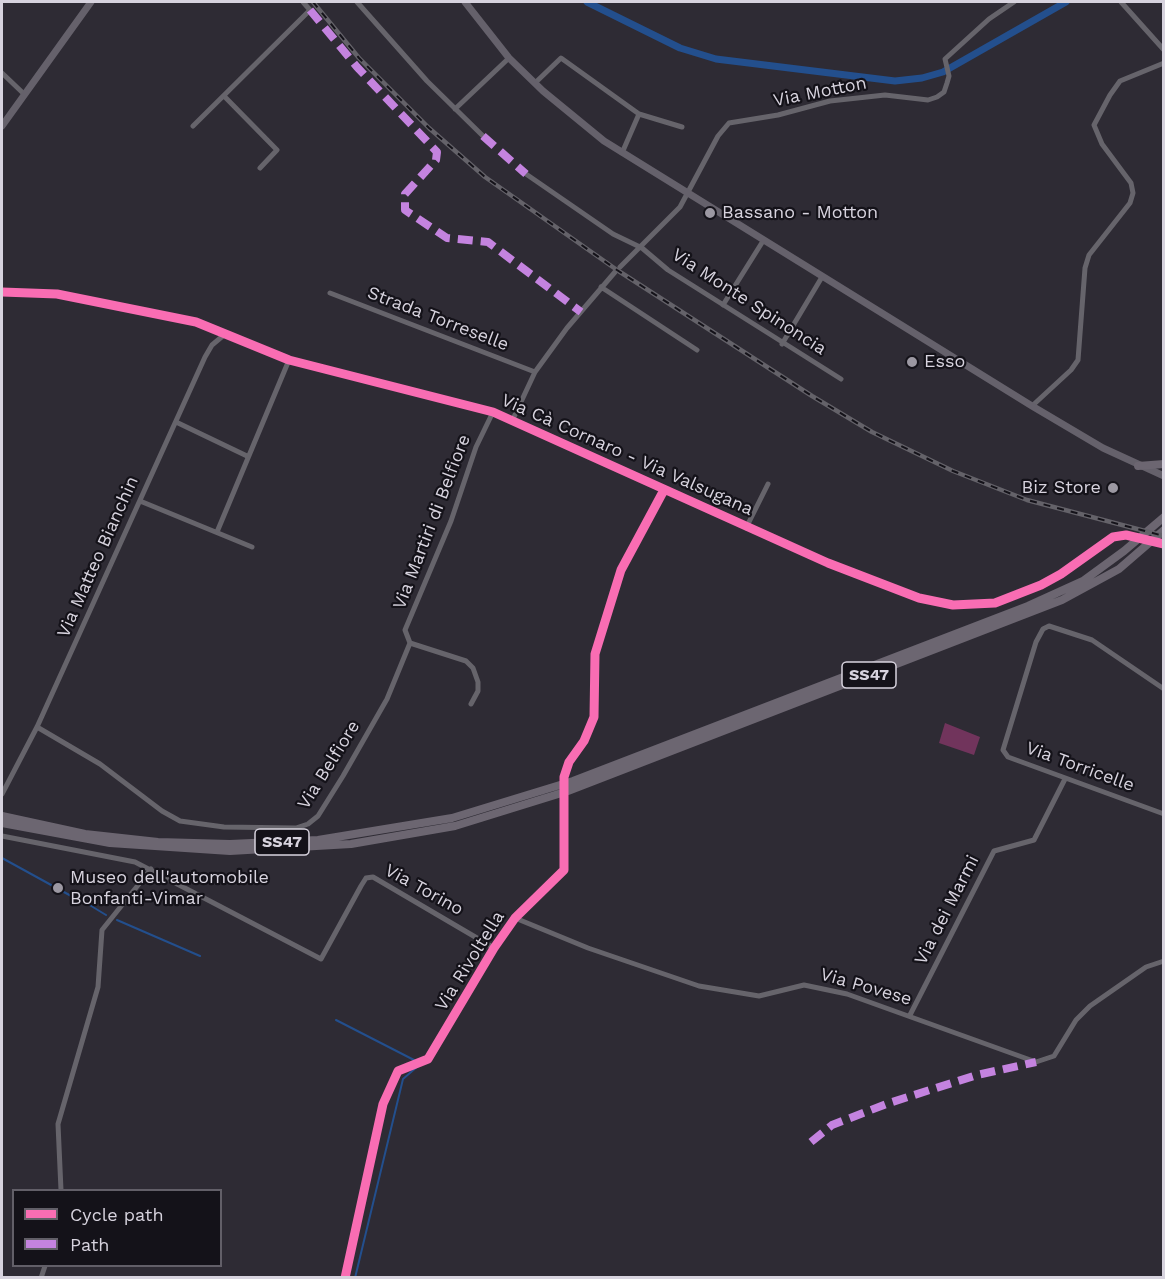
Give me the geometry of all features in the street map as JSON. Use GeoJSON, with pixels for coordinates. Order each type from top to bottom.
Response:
{"type":"FeatureCollection","features":[{"type":"Feature","properties":{"kind":"highway"},"geometry":{"type":"LineString","coordinates":[[1138,466],[1164,464]]}},
{"type":"Feature","properties":{"kind":"highway","name":"SS47"},"geometry":{"type":"LineString","coordinates":[[2,816],[85,834],[158,842],[230,844],[318,840],[452,818],[568,787],[953,636],[1083,581],[1124,551],[1164,517]]}},
{"type":"Feature","properties":{"kind":"highway","name":"SS47"},"geometry":{"type":"LineString","coordinates":[[784,704],[1075,595],[1119,569],[1164,531]]}},
{"type":"Feature","properties":{"kind":"highway","name":"SS47"},"geometry":{"type":"LineString","coordinates":[[2,823],[53,835],[160,849],[274,850],[351,844],[420,833],[506,812],[558,790]]}},
{"type":"Feature","properties":{"kind":"main road"},"geometry":{"type":"LineString","coordinates":[[2,126],[92,2]]}},
{"type":"Feature","properties":{"kind":"main road"},"geometry":{"type":"LineString","coordinates":[[465,2],[509,58],[534,83],[622,153],[1032,406],[1138,466],[1164,476]]}},
{"type":"Feature","properties":{"kind":"street"},"geometry":{"type":"LineString","coordinates":[[193,126],[310,10],[303,2]]}},
{"type":"Feature","properties":{"kind":"street"},"geometry":{"type":"LineString","coordinates":[[357,2],[455,109],[483,136]]}},
{"type":"Feature","properties":{"kind":"street","name":"Via Motton"},"geometry":{"type":"LineString","coordinates":[[687,194],[718,136],[729,123],[778,115],[830,101],[885,95],[928,100],[944,92],[949,76],[944,63],[989,19],[1014,2]]}},
{"type":"Feature","properties":{"kind":"street"},"geometry":{"type":"LineString","coordinates":[[1121,2],[1164,50]]}},
{"type":"Feature","properties":{"kind":"street"},"geometry":{"type":"LineString","coordinates":[[455,109],[509,58]]}},
{"type":"Feature","properties":{"kind":"street"},"geometry":{"type":"LineString","coordinates":[[534,83],[556,60],[561,58],[639,114],[682,127]]}},
{"type":"Feature","properties":{"kind":"street"},"geometry":{"type":"LineString","coordinates":[[1032,406],[1071,370],[1078,360],[1085,268],[1089,255],[1130,203],[1131,183],[1102,144],[1094,125],[1120,81],[1164,63]]}},
{"type":"Feature","properties":{"kind":"street"},"geometry":{"type":"LineString","coordinates":[[2,73],[24,94]]}},
{"type":"Feature","properties":{"kind":"street"},"geometry":{"type":"LineString","coordinates":[[224,96],[277,150],[260,168]]}},
{"type":"Feature","properties":{"kind":"street"},"geometry":{"type":"LineString","coordinates":[[622,153],[639,114]]}},
{"type":"Feature","properties":{"kind":"street","name":"Via Monte Spinoncia"},"geometry":{"type":"LineString","coordinates":[[526,174],[613,234],[642,248],[668,270],[782,344],[841,379]]}},
{"type":"Feature","properties":{"kind":"street"},"geometry":{"type":"LineString","coordinates":[[620,267],[642,248],[680,207],[687,194]]}},
{"type":"Feature","properties":{"kind":"street"},"geometry":{"type":"LineString","coordinates":[[723,305],[763,241]]}},
{"type":"Feature","properties":{"kind":"street"},"geometry":{"type":"LineString","coordinates":[[513,419],[535,372],[615,272]]}},
{"type":"Feature","properties":{"kind":"street"},"geometry":{"type":"LineString","coordinates":[[782,344],[822,278]]}},
{"type":"Feature","properties":{"kind":"street"},"geometry":{"type":"LineString","coordinates":[[601,287],[697,350]]}},
{"type":"Feature","properties":{"kind":"street","name":"Via Cà Cornaro - Via Valsugana"},"geometry":{"type":"LineString","coordinates":[[2,292],[57,294],[196,322],[289,360],[493,412],[513,419],[746,528],[864,577],[919,597],[953,605],[977,606],[1006,598],[1061,574],[1113,537],[1134,537],[1164,544]]}},
{"type":"Feature","properties":{"kind":"street","name":"Strada Torreselle"},"geometry":{"type":"LineString","coordinates":[[330,293],[535,372]]}},
{"type":"Feature","properties":{"kind":"street","name":"Via Matteo Bianchin"},"geometry":{"type":"LineString","coordinates":[[2,794],[37,727],[212,345],[224,335]]}},
{"type":"Feature","properties":{"kind":"street"},"geometry":{"type":"LineString","coordinates":[[217,532],[289,360]]}},
{"type":"Feature","properties":{"kind":"street","name":"Via Martiri di Belfiore"},"geometry":{"type":"LineString","coordinates":[[410,643],[405,630],[451,521],[476,447],[493,412]]}},
{"type":"Feature","properties":{"kind":"street"},"geometry":{"type":"LineString","coordinates":[[176,422],[248,456]]}},
{"type":"Feature","properties":{"kind":"street"},"geometry":{"type":"LineString","coordinates":[[746,528],[768,484]]}},
{"type":"Feature","properties":{"kind":"street","name":"Via Rivoltella"},"geometry":{"type":"LineString","coordinates":[[345,1278],[383,1104],[398,1071],[428,1059],[494,948],[515,918],[564,870],[564,777],[568,762],[584,741],[594,717],[595,654],[621,570],[664,490]]}},
{"type":"Feature","properties":{"kind":"street"},"geometry":{"type":"LineString","coordinates":[[140,501],[252,547]]}},
{"type":"Feature","properties":{"kind":"street","name":"Via Torricelle"},"geometry":{"type":"LineString","coordinates":[[1164,689],[1092,640],[1049,626],[1043,629],[1036,642],[1003,750],[1008,757],[1164,814]]}},
{"type":"Feature","properties":{"kind":"street"},"geometry":{"type":"LineString","coordinates":[[410,643],[466,661],[473,668],[478,682],[478,691],[471,704]]}},
{"type":"Feature","properties":{"kind":"street","name":"Via Belfiore"},"geometry":{"type":"LineString","coordinates":[[37,727],[100,764],[162,812],[180,821],[224,827],[296,828],[308,824],[318,816],[343,776],[387,699],[410,643]]}},
{"type":"Feature","properties":{"kind":"street","name":"Via dei Marmi"},"geometry":{"type":"LineString","coordinates":[[910,1015],[994,851],[1034,840],[1065,779]]}},
{"type":"Feature","properties":{"kind":"street","name":"Via Torino"},"geometry":{"type":"LineString","coordinates":[[2,836],[135,862],[321,958],[366,878],[373,877],[494,948]]}},
{"type":"Feature","properties":{"kind":"street"},"geometry":{"type":"LineString","coordinates":[[61,1189],[58,1124],[98,987],[102,930],[151,869]]}},
{"type":"Feature","properties":{"kind":"street","name":"Via Povese"},"geometry":{"type":"LineString","coordinates":[[515,918],[588,948],[699,986],[759,996],[804,984],[847,994],[910,1015],[1036,1062],[1054,1056],[1076,1020],[1090,1006],[1146,968],[1164,961]]}},
{"type":"Feature","properties":{"kind":"shaded area"},"geometry":{"type":"Polygon","coordinates":[[[945,723],[980,737],[974,755],[939,743],[945,723]]]}},
{"type":"Feature","properties":{"kind":"waterway"},"geometry":{"type":"LineString","coordinates":[[587,2],[680,48],[716,59],[895,81],[922,78],[943,72],[1066,2]]}},
{"type":"Feature","properties":{"kind":"waterway"},"geometry":{"type":"LineString","coordinates":[[2,858],[73,897]]}},
{"type":"Feature","properties":{"kind":"waterway"},"geometry":{"type":"LineString","coordinates":[[83,901],[106,915]]}},
{"type":"Feature","properties":{"kind":"waterway"},"geometry":{"type":"LineString","coordinates":[[117,920],[200,956]]}},
{"type":"Feature","properties":{"kind":"waterway"},"geometry":{"type":"LineString","coordinates":[[336,1020],[414,1060]]}},
{"type":"Feature","properties":{"kind":"waterway"},"geometry":{"type":"LineString","coordinates":[[355,1278],[403,1079],[418,1066]]}},
{"type":"Feature","properties":{"kind":"railway"},"geometry":{"type":"LineString","coordinates":[[313,2],[359,58],[429,128],[485,177],[617,270],[812,396],[872,432],[953,471],[1027,500],[1164,536]]}},
{"type":"Feature","properties":{"kind":"marked path"},"geometry":{"type":"LineString","coordinates":[[310,10],[357,67],[437,152],[436,160],[405,194],[405,210],[447,238],[488,242],[581,312]]}},
{"type":"Feature","properties":{"kind":"marked path"},"geometry":{"type":"LineString","coordinates":[[483,136],[526,174]]}},
{"type":"Feature","properties":{"kind":"marked path"},"geometry":{"type":"LineString","coordinates":[[811,1142],[832,1125],[889,1103],[977,1075],[1036,1062]]}},
{"type":"Feature","properties":{"kind":"cycle path"},"geometry":{"type":"LineString","coordinates":[[2,292],[57,294],[196,322],[289,360],[493,412],[828,563],[919,598],[953,605],[995,603],[1041,585],[1061,574],[1113,537],[1126,535],[1164,544]]}},
{"type":"Feature","properties":{"kind":"cycle path"},"geometry":{"type":"LineString","coordinates":[[345,1278],[383,1104],[398,1071],[428,1059],[494,948],[515,918],[564,870],[564,777],[569,762],[584,741],[594,717],[595,654],[621,570],[664,490]]}},
{"type":"Feature","properties":{"kind":"place","name":"Bassano - Motton"},"geometry":{"type":"Point","coordinates":[710,213]}},
{"type":"Feature","properties":{"kind":"place","name":"Esso"},"geometry":{"type":"Point","coordinates":[912,362]}},
{"type":"Feature","properties":{"kind":"place","name":"Biz Store"},"geometry":{"type":"Point","coordinates":[1113,488]}},
{"type":"Feature","properties":{"kind":"place","name":"Museo dell'automobile Bonfanti-Vimar"},"geometry":{"type":"Point","coordinates":[58,888]}}]}
